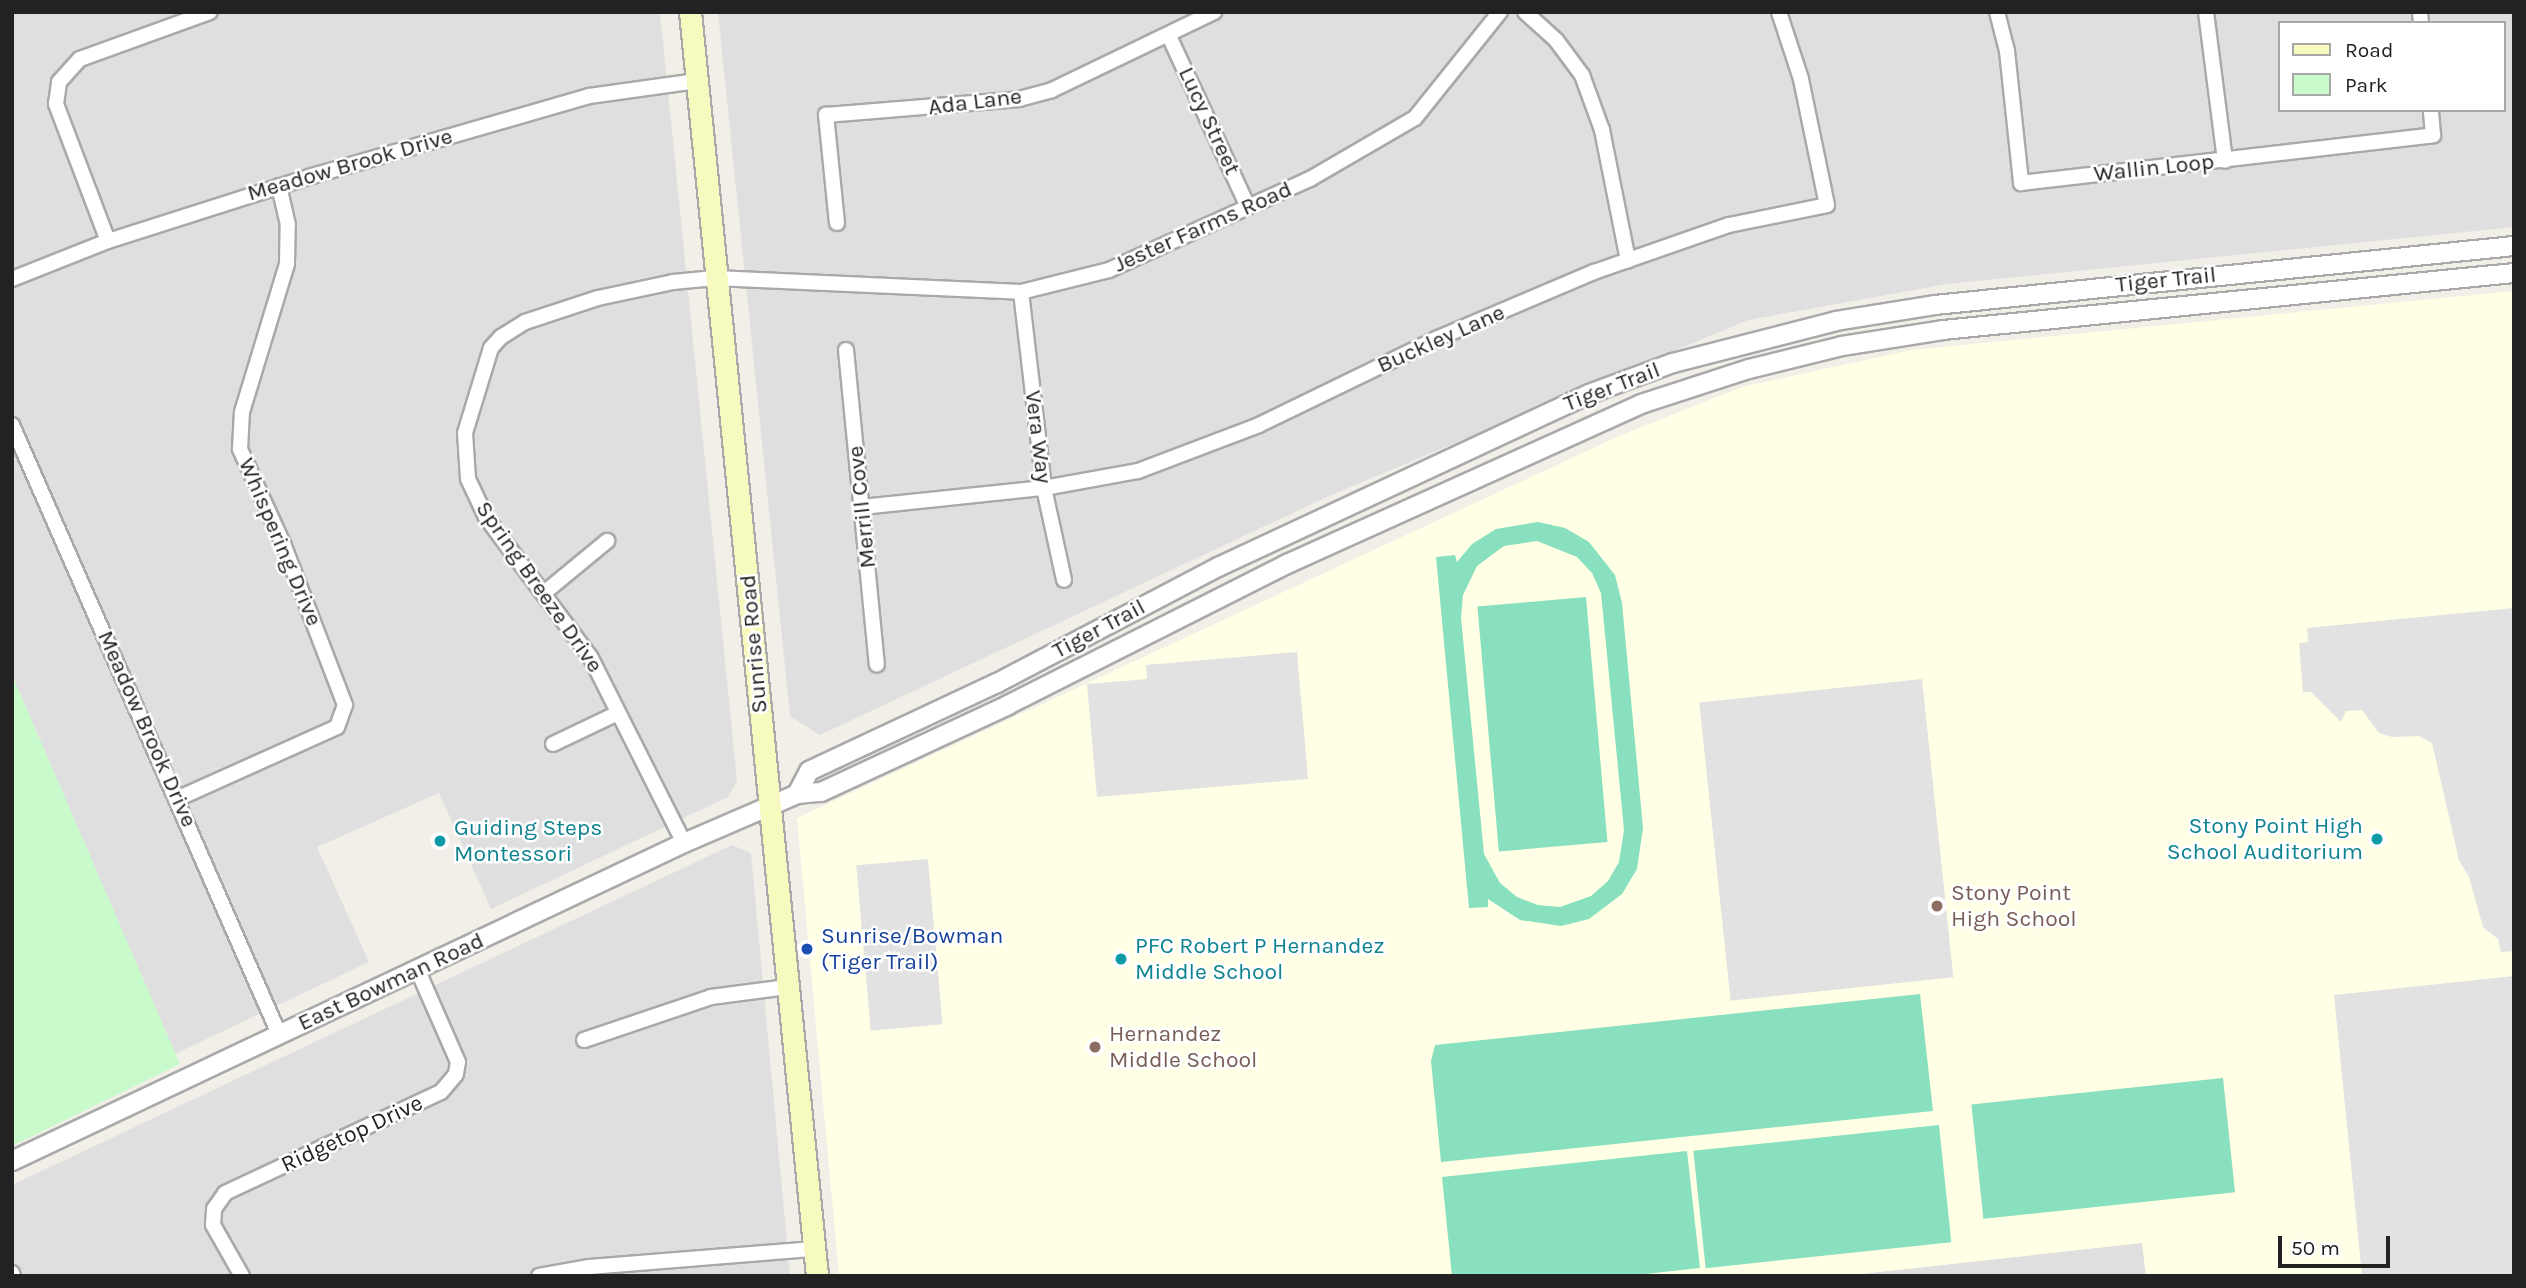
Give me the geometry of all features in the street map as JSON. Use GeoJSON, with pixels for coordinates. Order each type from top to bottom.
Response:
{"type":"FeatureCollection","features":[{"type":"Feature","properties":{"kind":"main road","name":"Sunrise Road"},"geometry":{"type":"LineString","coordinates":[[690,12],[817,1276]]}},
{"type":"Feature","properties":{"kind":"street"},"geometry":{"type":"LineString","coordinates":[[108,241],[56,104],[59,82],[80,59],[210,12]]}},
{"type":"Feature","properties":{"kind":"street","name":"Ada Lane"},"geometry":{"type":"LineString","coordinates":[[837,223],[826,115],[1018,100],[1052,90],[1169,36],[1214,12]]}},
{"type":"Feature","properties":{"kind":"street","name":"Jester Farms Road"},"geometry":{"type":"LineString","coordinates":[[716,278],[1021,292],[1109,270],[1357,154],[1415,118],[1500,12]]}},
{"type":"Feature","properties":{"kind":"street"},"geometry":{"type":"LineString","coordinates":[[1525,12],[1556,40],[1582,75],[1602,130],[1628,260]]}},
{"type":"Feature","properties":{"kind":"street","name":"Buckley Lane"},"geometry":{"type":"LineString","coordinates":[[862,507],[1044,488],[1138,471],[1197,451],[1436,339],[1628,260],[1729,225],[1827,205],[1801,79],[1779,12]]}},
{"type":"Feature","properties":{"kind":"street","name":"Wallin Loop"},"geometry":{"type":"LineString","coordinates":[[1997,12],[2007,51],[2021,183],[2433,135],[2431,112]]}},
{"type":"Feature","properties":{"kind":"street"},"geometry":{"type":"LineString","coordinates":[[2206,12],[2225,161]]}},
{"type":"Feature","properties":{"kind":"street","name":"Lucy Street"},"geometry":{"type":"LineString","coordinates":[[1169,36],[1248,207]]}},
{"type":"Feature","properties":{"kind":"street","name":"Meadow Brook Drive"},"geometry":{"type":"LineString","coordinates":[[12,279],[108,241],[279,186],[589,96],[696,81]]}},
{"type":"Feature","properties":{"kind":"street","name":"Whispering Drive"},"geometry":{"type":"LineString","coordinates":[[179,798],[337,727],[345,705],[289,558],[240,449],[242,412],[287,264],[288,225],[279,186]]}},
{"type":"Feature","properties":{"kind":"street","name":"Tiger Trail"},"geometry":{"type":"LineString","coordinates":[[797,794],[809,771],[997,683],[1219,567],[1589,394],[1673,363],[1836,321],[1935,305],[2514,246]]}},
{"type":"Feature","properties":{"kind":"street","name":"Tiger Trail"},"geometry":{"type":"LineString","coordinates":[[770,805],[797,794],[821,792],[1008,705],[1287,564],[1587,425],[1749,369],[1842,346],[1943,330],[2514,273]]}},
{"type":"Feature","properties":{"kind":"street","name":"Spring Breeze Drive"},"geometry":{"type":"LineString","coordinates":[[684,843],[590,658],[486,517],[465,470],[465,433],[491,348],[525,322],[598,298],[716,278]]}},
{"type":"Feature","properties":{"kind":"street","name":"Vera Way"},"geometry":{"type":"LineString","coordinates":[[1021,292],[1044,488],[1064,580]]}},
{"type":"Feature","properties":{"kind":"street","name":"Merrill Cove"},"geometry":{"type":"LineString","coordinates":[[846,350],[877,664]]}},
{"type":"Feature","properties":{"kind":"street","name":"Meadow Brook Drive"},"geometry":{"type":"LineString","coordinates":[[12,425],[179,798],[279,1034]]}},
{"type":"Feature","properties":{"kind":"street"},"geometry":{"type":"LineString","coordinates":[[544,593],[607,541]]}},
{"type":"Feature","properties":{"kind":"street"},"geometry":{"type":"LineString","coordinates":[[553,744],[618,713]]}},
{"type":"Feature","properties":{"kind":"street","name":"East Bowman Road"},"geometry":{"type":"LineString","coordinates":[[12,1161],[684,843],[770,805]]}},
{"type":"Feature","properties":{"kind":"street","name":"Ridgetop Drive"},"geometry":{"type":"LineString","coordinates":[[242,1276],[213,1225],[214,1209],[225,1193],[441,1092],[456,1074],[458,1062],[418,971]]}},
{"type":"Feature","properties":{"kind":"street"},"geometry":{"type":"LineString","coordinates":[[584,1040],[711,997],[788,987]]}},
{"type":"Feature","properties":{"kind":"street"},"geometry":{"type":"LineString","coordinates":[[539,1276],[680,1268],[814,1249]]}},
{"type":"Feature","properties":{"kind":"shaded area"},"geometry":{"type":"Polygon","coordinates":[[[12,12],[660,12],[737,781],[728,797],[491,909],[439,793],[317,847],[369,962],[175,1054],[12,675],[12,12]]]}},
{"type":"Feature","properties":{"kind":"shaded area"},"geometry":{"type":"Polygon","coordinates":[[[718,12],[2514,12],[2514,227],[1947,284],[1748,320],[1329,496],[820,735],[790,716],[718,12]]]}},
{"type":"Feature","properties":{"kind":"shaded area","name":"Stony Point High School"},"geometry":{"type":"Polygon","coordinates":[[[2514,291],[2514,1276],[2146,1276],[2142,1243],[1842,1276],[839,1276],[797,818],[1619,436],[1742,387],[1911,350],[2514,291]]]}},
{"type":"Feature","properties":{"kind":"shaded area"},"geometry":{"type":"Polygon","coordinates":[[[2514,608],[2514,951],[2501,952],[2498,939],[2483,927],[2469,877],[2459,860],[2432,743],[2419,736],[2392,737],[2379,733],[2362,710],[2346,711],[2341,722],[2311,692],[2303,692],[2299,643],[2308,642],[2307,628],[2514,608]]]}},
{"type":"Feature","properties":{"kind":"shaded area"},"geometry":{"type":"Polygon","coordinates":[[[1297,652],[1308,779],[1097,797],[1087,684],[1147,679],[1146,665],[1297,652]]]}},
{"type":"Feature","properties":{"kind":"shaded area"},"geometry":{"type":"Polygon","coordinates":[[[1922,679],[1953,977],[1731,1001],[1699,702],[1922,679]]]}},
{"type":"Feature","properties":{"kind":"shaded area"},"geometry":{"type":"Polygon","coordinates":[[[732,845],[751,853],[790,1276],[12,1276],[12,1185],[732,845]]]}},
{"type":"Feature","properties":{"kind":"shaded area"},"geometry":{"type":"Polygon","coordinates":[[[928,859],[942,1024],[871,1031],[856,865],[928,859]]]}},
{"type":"Feature","properties":{"kind":"shaded area"},"geometry":{"type":"Polygon","coordinates":[[[2514,976],[2514,1276],[2362,1276],[2334,995],[2514,976]]]}},
{"type":"Feature","properties":{"kind":"shaded area"},"geometry":{"type":"Polygon","coordinates":[[[2142,1243],[2146,1276],[1842,1276],[2142,1243]]]}},
{"type":"Feature","properties":{"kind":"green space"},"geometry":{"type":"Polygon","coordinates":[[[1538,522],[1565,528],[1589,542],[1615,575],[1622,603],[1643,828],[1637,869],[1622,894],[1589,919],[1561,926],[1520,920],[1488,899],[1488,907],[1469,908],[1436,557],[1455,555],[1457,562],[1472,544],[1496,529],[1538,522]],[[1537,541],[1504,546],[1477,566],[1463,595],[1461,618],[1484,854],[1500,883],[1517,897],[1538,905],[1560,907],[1591,896],[1608,881],[1619,862],[1624,830],[1601,593],[1592,573],[1577,557],[1537,541]]]}},
{"type":"Feature","properties":{"kind":"green space"},"geometry":{"type":"Polygon","coordinates":[[[1586,597],[1607,842],[1499,852],[1477,606],[1586,597]]]}},
{"type":"Feature","properties":{"kind":"green space"},"geometry":{"type":"Polygon","coordinates":[[[12,675],[180,1064],[12,1146],[12,675]]]}},
{"type":"Feature","properties":{"kind":"green space"},"geometry":{"type":"Polygon","coordinates":[[[1920,994],[1933,1111],[1441,1162],[1431,1061],[1435,1045],[1920,994]]]}},
{"type":"Feature","properties":{"kind":"green space"},"geometry":{"type":"Polygon","coordinates":[[[2223,1078],[2235,1192],[1983,1219],[1971,1104],[2223,1078]]]}},
{"type":"Feature","properties":{"kind":"green space"},"geometry":{"type":"Polygon","coordinates":[[[1939,1125],[1951,1242],[1706,1268],[1693,1151],[1939,1125]]]}},
{"type":"Feature","properties":{"kind":"green space"},"geometry":{"type":"Polygon","coordinates":[[[1687,1151],[1700,1268],[1627,1276],[1452,1276],[1442,1177],[1687,1151]]]}},
{"type":"Feature","properties":{"kind":"place","name":"Stony Point High School Auditorium"},"geometry":{"type":"Point","coordinates":[2377,839]}},
{"type":"Feature","properties":{"kind":"place","name":"Guiding Steps Montessori"},"geometry":{"type":"Point","coordinates":[440,841]}},
{"type":"Feature","properties":{"kind":"place","name":"Stony Point High School"},"geometry":{"type":"Point","coordinates":[1937,906]}},
{"type":"Feature","properties":{"kind":"place","name":"Sunrise/Bowman (Tiger Trail)"},"geometry":{"type":"Point","coordinates":[807,949]}},
{"type":"Feature","properties":{"kind":"place","name":"PFC Robert P Hernandez Middle School"},"geometry":{"type":"Point","coordinates":[1121,959]}},
{"type":"Feature","properties":{"kind":"place","name":"Hernandez Middle School"},"geometry":{"type":"Point","coordinates":[1095,1047]}}]}
